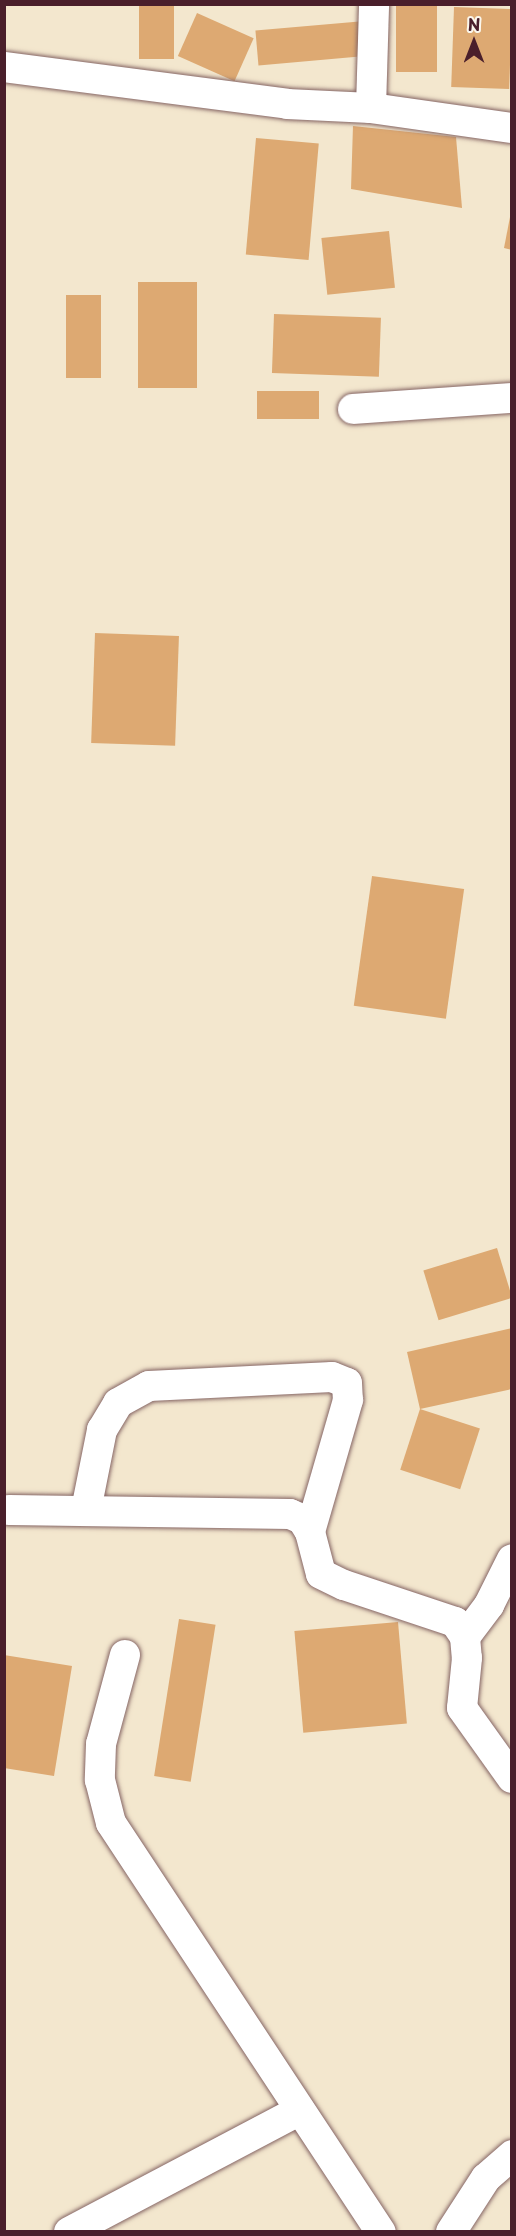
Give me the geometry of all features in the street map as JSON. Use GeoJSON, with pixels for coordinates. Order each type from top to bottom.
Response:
{"type":"FeatureCollection","features":[{"type":"Feature","properties":{"kind":"street"},"geometry":{"type":"LineString","coordinates":[[371,108],[374,4]]}},
{"type":"Feature","properties":{"kind":"street"},"geometry":{"type":"LineString","coordinates":[[4,67],[287,104],[371,108],[512,128]]}},
{"type":"Feature","properties":{"kind":"street"},"geometry":{"type":"LineString","coordinates":[[353,409],[512,398]]}},
{"type":"Feature","properties":{"kind":"street"},"geometry":{"type":"LineString","coordinates":[[86,1510],[102,1430],[117,1403],[149,1386],[332,1377],[347,1383],[348,1400],[310,1532]]}},
{"type":"Feature","properties":{"kind":"street"},"geometry":{"type":"LineString","coordinates":[[9,1510],[290,1514],[302,1519],[310,1532],[321,1574],[344,1586],[436,1613],[455,1622],[465,1637],[467,1658],[462,1708],[512,1778]]}},
{"type":"Feature","properties":{"kind":"street"},"geometry":{"type":"LineString","coordinates":[[465,1637],[489,1605],[512,1559]]}},
{"type":"Feature","properties":{"kind":"street"},"geometry":{"type":"LineString","coordinates":[[124,1656],[101,1744],[100,1780],[111,1823],[381,2232]]}},
{"type":"Feature","properties":{"kind":"street"},"geometry":{"type":"LineString","coordinates":[[69,2232],[300,2110]]}},
{"type":"Feature","properties":{"kind":"street"},"geometry":{"type":"LineString","coordinates":[[451,2232],[486,2178],[512,2155]]}},
{"type":"Feature","properties":{"kind":"building"},"geometry":{"type":"Polygon","coordinates":[[[139,4],[174,4],[174,59],[139,59],[139,4]]]}},
{"type":"Feature","properties":{"kind":"building"},"geometry":{"type":"Polygon","coordinates":[[[396,5],[437,5],[437,72],[396,72],[396,5]]]}},
{"type":"Feature","properties":{"kind":"building"},"geometry":{"type":"Polygon","coordinates":[[[454,7],[512,9],[509,89],[451,87],[454,7]]]}},
{"type":"Feature","properties":{"kind":"building"},"geometry":{"type":"Polygon","coordinates":[[[197,13],[254,38],[235,81],[178,56],[197,13]]]}},
{"type":"Feature","properties":{"kind":"building"},"geometry":{"type":"Polygon","coordinates":[[[365,21],[368,56],[258,65],[255,31],[365,21]]]}},
{"type":"Feature","properties":{"kind":"building"},"geometry":{"type":"Polygon","coordinates":[[[353,126],[456,137],[462,208],[351,189],[353,126]]]}},
{"type":"Feature","properties":{"kind":"building"},"geometry":{"type":"Polygon","coordinates":[[[256,138],[319,143],[309,260],[246,255],[256,138]]]}},
{"type":"Feature","properties":{"kind":"building"},"geometry":{"type":"Polygon","coordinates":[[[510,217],[512,217],[512,250],[504,248],[510,217]]]}},
{"type":"Feature","properties":{"kind":"building"},"geometry":{"type":"Polygon","coordinates":[[[389,231],[395,288],[327,295],[321,238],[389,231]]]}},
{"type":"Feature","properties":{"kind":"building"},"geometry":{"type":"Polygon","coordinates":[[[138,282],[197,282],[197,388],[138,388],[138,282]]]}},
{"type":"Feature","properties":{"kind":"building"},"geometry":{"type":"Polygon","coordinates":[[[66,295],[101,295],[101,378],[66,378],[66,295]]]}},
{"type":"Feature","properties":{"kind":"building"},"geometry":{"type":"Polygon","coordinates":[[[274,314],[381,318],[379,377],[272,373],[274,314]]]}},
{"type":"Feature","properties":{"kind":"building"},"geometry":{"type":"Polygon","coordinates":[[[257,391],[319,391],[319,419],[257,419],[257,391]]]}},
{"type":"Feature","properties":{"kind":"building"},"geometry":{"type":"Polygon","coordinates":[[[95,633],[179,636],[175,746],[91,743],[95,633]]]}},
{"type":"Feature","properties":{"kind":"building"},"geometry":{"type":"Polygon","coordinates":[[[372,876],[464,889],[446,1019],[354,1006],[372,876]]]}},
{"type":"Feature","properties":{"kind":"building"},"geometry":{"type":"Polygon","coordinates":[[[497,1248],[512,1298],[439,1320],[423,1271],[497,1248]]]}},
{"type":"Feature","properties":{"kind":"building"},"geometry":{"type":"Polygon","coordinates":[[[512,1328],[512,1389],[420,1409],[407,1352],[512,1328]]]}},
{"type":"Feature","properties":{"kind":"building"},"geometry":{"type":"Polygon","coordinates":[[[420,1409],[480,1428],[460,1489],[400,1470],[420,1409]]]}},
{"type":"Feature","properties":{"kind":"building"},"geometry":{"type":"Polygon","coordinates":[[[179,1619],[216,1625],[191,1782],[154,1776],[179,1619]]]}},
{"type":"Feature","properties":{"kind":"building"},"geometry":{"type":"Polygon","coordinates":[[[398,1622],[407,1724],[303,1733],[294,1631],[398,1622]]]}},
{"type":"Feature","properties":{"kind":"building"},"geometry":{"type":"Polygon","coordinates":[[[4,1655],[72,1666],[54,1776],[4,1768],[4,1655]]]}}]}
